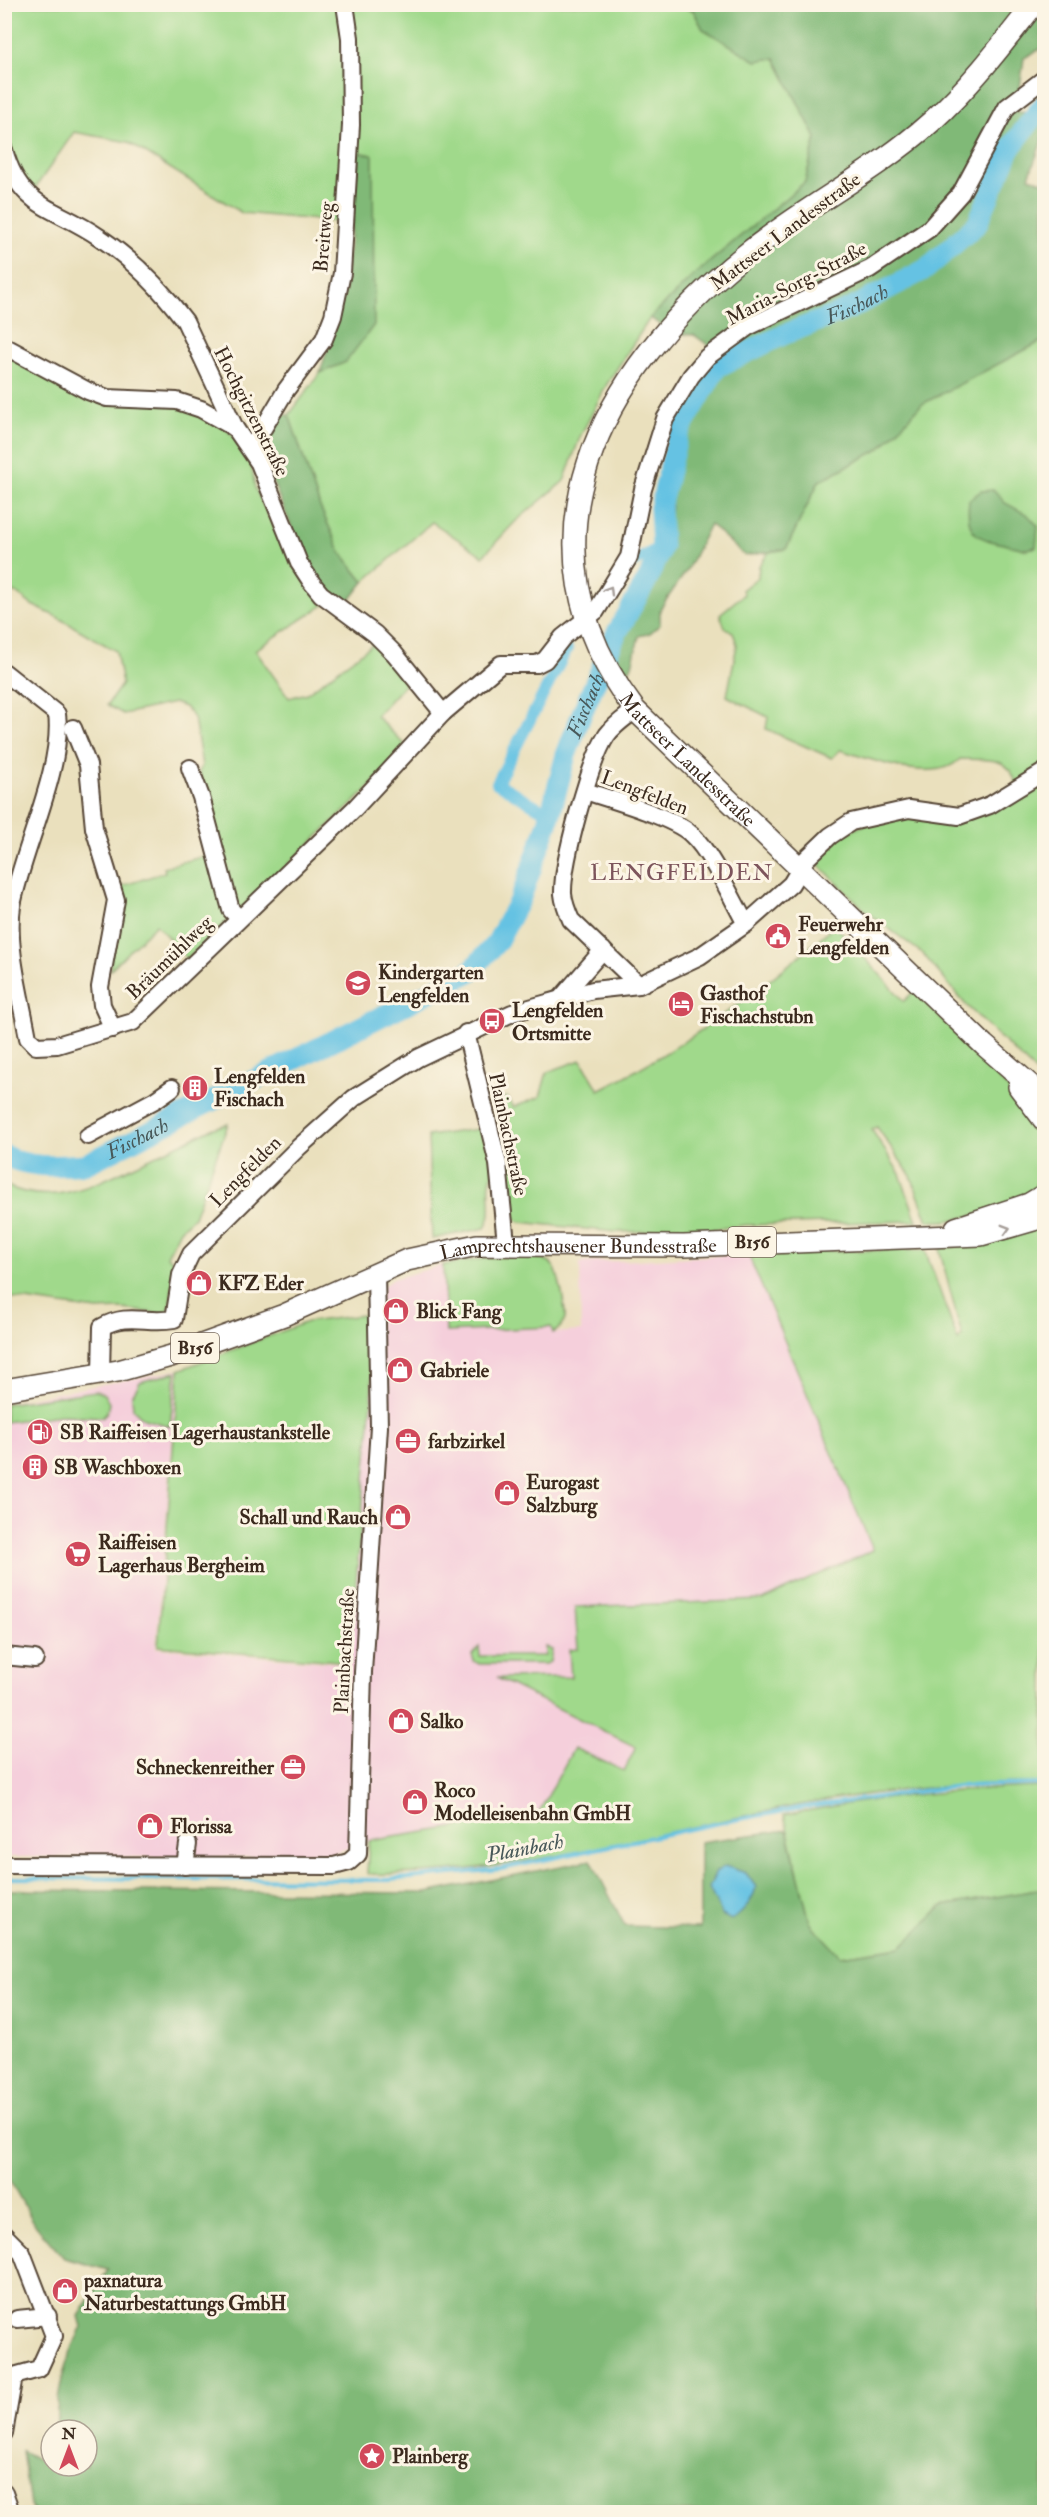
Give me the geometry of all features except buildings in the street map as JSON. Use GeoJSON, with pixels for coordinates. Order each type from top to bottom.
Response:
{"type":"FeatureCollection","features":[{"type":"Feature","properties":{"kind":"main road","name":"Mattseer Landesstraße"},"geometry":{"type":"LineString","coordinates":[[1034,4],[970,84],[930,122],[745,255],[700,294],[663,332],[607,415],[583,475],[576,516],[575,554],[577,580],[586,621],[594,643],[615,684],[635,710],[800,871],[984,1045],[1044,1097]]}},
{"type":"Feature","properties":{"kind":"main road","name":"Mattseer Landesstraße"},"geometry":{"type":"LineString","coordinates":[[984,1045],[1044,1120]]}},
{"type":"Feature","properties":{"kind":"main road","name":"B156"},"geometry":{"type":"LineString","coordinates":[[927,1237],[1020,1207],[1044,1195]]}},
{"type":"Feature","properties":{"kind":"main road","name":"B156"},"geometry":{"type":"LineString","coordinates":[[927,1237],[981,1235],[1044,1217]]}},
{"type":"Feature","properties":{"kind":"main road","name":"Lamprechtshausener Bundesstraße"},"geometry":{"type":"LineString","coordinates":[[376,1273],[407,1260],[439,1252],[506,1243],[684,1246],[927,1237]]}},
{"type":"Feature","properties":{"kind":"main road","name":"B156"},"geometry":{"type":"LineString","coordinates":[[4,1390],[101,1374],[171,1356],[225,1338],[376,1273]]}},
{"type":"Feature","properties":{"kind":"street","name":"Breitweg"},"geometry":{"type":"LineString","coordinates":[[251,449],[286,390],[324,339],[333,316],[342,273],[351,124],[350,38],[345,4]]}},
{"type":"Feature","properties":{"kind":"street","name":"Maria-Sorg-Straße"},"geometry":{"type":"LineString","coordinates":[[586,621],[596,611],[629,557],[656,441],[676,398],[702,364],[748,327],[870,269],[929,229],[961,193],[1007,107],[1044,79]]}},
{"type":"Feature","properties":{"kind":"street","name":"Hochgitzenstraße"},"geometry":{"type":"LineString","coordinates":[[4,150],[13,178],[28,194],[41,205],[100,237],[126,257],[174,307],[184,321],[235,428],[251,449],[299,563],[312,583],[321,594],[354,617],[387,646],[443,713]]}},
{"type":"Feature","properties":{"kind":"street"},"geometry":{"type":"LineString","coordinates":[[4,346],[88,391],[107,398],[177,401],[201,409],[235,428]]}},
{"type":"Feature","properties":{"kind":"street","name":"Bräumühlweg"},"geometry":{"type":"LineString","coordinates":[[4,672],[49,706],[57,714],[58,720],[51,771],[12,906],[10,932],[28,1038],[36,1046],[57,1045],[133,1022],[355,808],[443,713],[494,667],[507,663],[537,664],[544,660],[563,637],[586,621]]}},
{"type":"Feature","properties":{"kind":"street","name":"Lengfelden"},"geometry":{"type":"LineString","coordinates":[[635,710],[613,727],[606,736],[585,791],[564,877],[564,900],[571,920],[639,985]]}},
{"type":"Feature","properties":{"kind":"street"},"geometry":{"type":"LineString","coordinates":[[73,728],[88,765],[94,828],[116,900],[100,987],[102,1005],[113,1029]]}},
{"type":"Feature","properties":{"kind":"street","name":"Bräumühlweg"},"geometry":{"type":"LineString","coordinates":[[190,768],[201,797],[231,910],[239,918]]}},
{"type":"Feature","properties":{"kind":"street","name":"Lengfelden"},"geometry":{"type":"LineString","coordinates":[[101,1374],[102,1327],[117,1318],[162,1321],[174,1319],[181,1275],[191,1254],[298,1147],[354,1098],[418,1058],[466,1033],[512,1013],[593,990],[639,985],[700,956],[746,924],[791,884],[806,859],[814,851],[851,822],[909,809],[949,816],[973,813],[1044,772]]}},
{"type":"Feature","properties":{"kind":"street","name":"Lengfelden"},"geometry":{"type":"LineString","coordinates":[[585,791],[632,806],[689,832],[702,848],[746,924]]}},
{"type":"Feature","properties":{"kind":"street"},"geometry":{"type":"LineString","coordinates":[[561,998],[603,950]]}},
{"type":"Feature","properties":{"kind":"street","name":"Plainbachstraße"},"geometry":{"type":"LineString","coordinates":[[466,1033],[498,1164],[506,1243]]}},
{"type":"Feature","properties":{"kind":"street"},"geometry":{"type":"LineString","coordinates":[[88,1136],[155,1100],[172,1088]]}},
{"type":"Feature","properties":{"kind":"street","name":"Plainbachstraße"},"geometry":{"type":"LineString","coordinates":[[4,1865],[334,1866],[350,1862],[358,1854],[363,1672],[379,1427],[376,1273]]}},
{"type":"Feature","properties":{"kind":"street"},"geometry":{"type":"LineString","coordinates":[[4,1656],[35,1659]]}},
{"type":"Feature","properties":{"kind":"street"},"geometry":{"type":"LineString","coordinates":[[185,1866],[188,1844]]}},
{"type":"Feature","properties":{"kind":"street"},"geometry":{"type":"LineString","coordinates":[[4,2235],[22,2253],[54,2336],[39,2369],[14,2376],[4,2433]]}},
{"type":"Feature","properties":{"kind":"street"},"geometry":{"type":"LineString","coordinates":[[17,2319],[48,2316]]}},
{"type":"Feature","properties":{"kind":"street"},"geometry":{"type":"LineString","coordinates":[[4,2492],[11,2512]]}},
{"type":"Feature","properties":{"kind":"shaded area"},"geometry":{"type":"Polygon","coordinates":[[[748,1254],[873,1550],[763,1600],[575,1607],[578,1650],[569,1650],[571,1677],[498,1679],[636,1748],[624,1771],[574,1748],[538,1814],[369,1841],[322,1857],[5,1857],[5,1403],[178,1370],[156,1648],[350,1664],[380,1298],[383,1286],[393,1279],[443,1265],[446,1332],[551,1327],[553,1333],[581,1331],[580,1263],[748,1254]]]}},
{"type":"Feature","properties":{"kind":"green space"},"geometry":{"type":"Polygon","coordinates":[[[4,5],[670,5],[693,10],[703,29],[775,58],[816,138],[805,182],[693,276],[650,318],[607,384],[580,437],[564,481],[515,522],[483,556],[432,522],[364,582],[341,553],[320,507],[289,415],[320,373],[346,362],[351,223],[242,213],[128,142],[74,132],[31,194],[11,165],[5,140],[4,5]]]}},
{"type":"Feature","properties":{"kind":"green space"},"geometry":{"type":"Polygon","coordinates":[[[670,5],[1044,5],[1042,48],[1024,58],[1017,112],[1044,113],[1044,135],[1029,177],[1042,182],[1044,179],[1044,340],[922,404],[880,449],[819,481],[786,549],[745,556],[710,524],[687,570],[660,609],[660,625],[650,633],[639,636],[632,666],[624,676],[609,654],[669,549],[669,521],[675,474],[687,426],[705,392],[723,368],[708,345],[694,335],[673,333],[650,318],[693,276],[805,182],[816,138],[775,58],[756,61],[703,29],[693,10],[670,5]]]}},
{"type":"Feature","properties":{"kind":"green space"},"geometry":{"type":"Polygon","coordinates":[[[359,152],[373,155],[374,325],[346,362],[320,373],[344,294],[359,152]]]}},
{"type":"Feature","properties":{"kind":"green space"},"geometry":{"type":"Polygon","coordinates":[[[1044,340],[1044,1080],[966,1005],[923,954],[868,913],[813,859],[833,838],[883,817],[931,816],[1018,794],[1011,772],[999,762],[982,759],[960,759],[949,766],[935,770],[919,770],[885,764],[840,750],[832,758],[766,729],[768,717],[727,696],[737,645],[733,632],[725,628],[720,614],[744,594],[742,590],[758,577],[759,566],[769,552],[786,549],[819,481],[880,449],[922,404],[1044,340]],[[999,494],[1014,546],[1027,550],[999,494]]]}},
{"type":"Feature","properties":{"kind":"green space"},"geometry":{"type":"Polygon","coordinates":[[[5,350],[93,397],[172,403],[220,423],[249,451],[255,488],[283,546],[324,605],[255,650],[289,698],[307,693],[377,641],[411,677],[376,716],[406,746],[365,792],[187,959],[156,924],[110,970],[116,888],[165,872],[164,867],[220,852],[199,772],[202,765],[194,718],[185,707],[174,703],[123,714],[107,705],[122,684],[116,651],[32,605],[16,593],[5,591],[5,350]]]}},
{"type":"Feature","properties":{"kind":"green space"},"geometry":{"type":"Polygon","coordinates":[[[275,414],[289,415],[320,507],[341,553],[364,582],[346,605],[317,588],[258,447],[275,414]]]}},
{"type":"Feature","properties":{"kind":"green space"},"geometry":{"type":"Polygon","coordinates":[[[994,490],[1005,503],[1028,515],[1038,526],[1036,547],[1022,548],[988,540],[971,528],[968,512],[969,500],[981,491],[994,490]]]}},
{"type":"Feature","properties":{"kind":"green space"},"geometry":{"type":"Polygon","coordinates":[[[835,925],[904,1001],[914,991],[1039,1122],[1044,1132],[1044,1182],[1022,1197],[990,1210],[956,1219],[928,1221],[911,1176],[877,1127],[872,1130],[900,1174],[917,1221],[746,1225],[707,1230],[616,1232],[520,1222],[514,1218],[504,1157],[507,1147],[492,1100],[507,1097],[514,1107],[540,1097],[547,1072],[581,1060],[599,1090],[693,1036],[780,972],[835,925]]]}},
{"type":"Feature","properties":{"kind":"green space"},"geometry":{"type":"Polygon","coordinates":[[[228,1124],[194,1217],[180,1230],[167,1256],[176,1264],[169,1310],[162,1314],[122,1309],[97,1310],[5,1297],[5,1185],[22,1192],[39,1194],[72,1191],[104,1180],[211,1129],[228,1124]]]}},
{"type":"Feature","properties":{"kind":"green space"},"geometry":{"type":"Polygon","coordinates":[[[486,1128],[494,1172],[490,1185],[490,1214],[485,1228],[432,1239],[428,1136],[486,1128]]]}},
{"type":"Feature","properties":{"kind":"green space"},"geometry":{"type":"Polygon","coordinates":[[[1044,1225],[1044,1783],[944,1786],[878,1793],[779,1809],[523,1862],[419,1873],[367,1874],[369,1841],[538,1814],[574,1748],[624,1771],[636,1747],[497,1678],[571,1677],[569,1650],[578,1649],[575,1607],[763,1600],[873,1550],[748,1254],[791,1251],[925,1250],[958,1341],[962,1336],[939,1248],[984,1244],[1044,1225]]]}},
{"type":"Feature","properties":{"kind":"green space"},"geometry":{"type":"Polygon","coordinates":[[[528,1256],[549,1262],[556,1271],[565,1314],[565,1319],[558,1329],[553,1333],[551,1327],[446,1332],[443,1265],[494,1257],[528,1256]]]}},
{"type":"Feature","properties":{"kind":"green space"},"geometry":{"type":"Polygon","coordinates":[[[371,1314],[372,1400],[349,1662],[158,1646],[179,1370],[307,1322],[371,1314]]]}},
{"type":"Feature","properties":{"kind":"green space"},"geometry":{"type":"Polygon","coordinates":[[[176,1372],[170,1426],[144,1419],[133,1409],[132,1396],[140,1382],[176,1372]]]}},
{"type":"Feature","properties":{"kind":"green space"},"geometry":{"type":"Polygon","coordinates":[[[96,1391],[104,1394],[109,1403],[107,1412],[102,1417],[62,1415],[5,1422],[5,1404],[96,1391]]]}},
{"type":"Feature","properties":{"kind":"green space"},"geometry":{"type":"Polygon","coordinates":[[[479,1647],[480,1656],[545,1656],[545,1647],[552,1650],[550,1662],[545,1664],[479,1664],[474,1661],[472,1655],[479,1647]]]}},
{"type":"Feature","properties":{"kind":"green space"},"geometry":{"type":"Polygon","coordinates":[[[1044,1787],[1044,1889],[942,1906],[901,1947],[840,1956],[810,1923],[784,1815],[914,1795],[978,1789],[1044,1787]]]}},
{"type":"Feature","properties":{"kind":"green space"},"geometry":{"type":"Polygon","coordinates":[[[787,1830],[810,1923],[840,1956],[901,1947],[942,1906],[1044,1889],[1044,2512],[34,2512],[30,2506],[22,2451],[39,2460],[39,2478],[99,2478],[99,2418],[57,2417],[60,2390],[67,2364],[82,2327],[79,2316],[108,2270],[64,2258],[36,2226],[5,2172],[4,1890],[426,1893],[591,1860],[625,1926],[700,1928],[700,1842],[787,1830]]]}},
{"type":"Feature","properties":{"kind":"water"},"geometry":{"type":"Polygon","coordinates":[[[725,1866],[746,1873],[756,1887],[747,1906],[731,1920],[722,1915],[709,1888],[716,1872],[725,1866]]]}},
{"type":"Feature","properties":{"kind":"waterway","name":"Fischach"},"geometry":{"type":"LineString","coordinates":[[4,1155],[33,1165],[86,1164],[470,972],[497,942],[521,897],[548,823],[566,755],[582,713],[616,634],[649,577],[662,546],[660,508],[678,434],[717,367],[783,335],[850,309],[926,269],[977,224],[1011,147],[1044,104]]}},
{"type":"Feature","properties":{"kind":"waterway"},"geometry":{"type":"LineString","coordinates":[[629,565],[662,546]]}},
{"type":"Feature","properties":{"kind":"waterway"},"geometry":{"type":"LineString","coordinates":[[551,815],[497,783],[567,649]]}},
{"type":"Feature","properties":{"kind":"waterway","name":"Plainbach"},"geometry":{"type":"LineString","coordinates":[[4,1878],[389,1880],[501,1869],[806,1807],[959,1786],[1044,1784]]}},
{"type":"Feature","properties":{"kind":"place","name":"Feuerwehr Lengfelden"},"geometry":{"type":"Point","coordinates":[778,936]}},
{"type":"Feature","properties":{"kind":"place","name":"Kindergarten Lengfelden"},"geometry":{"type":"Point","coordinates":[358,983]}},
{"type":"Feature","properties":{"kind":"place","name":"Gasthof Fischachstubn"},"geometry":{"type":"Point","coordinates":[681,1004]}},
{"type":"Feature","properties":{"kind":"place","name":"Lengfelden Ortsmitte"},"geometry":{"type":"Point","coordinates":[492,1021]}},
{"type":"Feature","properties":{"kind":"place","name":"Lengfelden Fischach"},"geometry":{"type":"Point","coordinates":[195,1088]}},
{"type":"Feature","properties":{"kind":"place","name":"KFZ Eder"},"geometry":{"type":"Point","coordinates":[199,1283]}},
{"type":"Feature","properties":{"kind":"place","name":"Blick Fang"},"geometry":{"type":"Point","coordinates":[396,1311]}},
{"type":"Feature","properties":{"kind":"place","name":"Gabriele"},"geometry":{"type":"Point","coordinates":[400,1370]}},
{"type":"Feature","properties":{"kind":"place","name":"SB Raiffeisen Lagerhaustankstelle"},"geometry":{"type":"Point","coordinates":[40,1432]}},
{"type":"Feature","properties":{"kind":"place","name":"farbzirkel"},"geometry":{"type":"Point","coordinates":[408,1441]}},
{"type":"Feature","properties":{"kind":"place","name":"SB Waschboxen"},"geometry":{"type":"Point","coordinates":[35,1467]}},
{"type":"Feature","properties":{"kind":"place","name":"Eurogast Salzburg"},"geometry":{"type":"Point","coordinates":[507,1493]}},
{"type":"Feature","properties":{"kind":"place","name":"Schall und Rauch"},"geometry":{"type":"Point","coordinates":[398,1517]}},
{"type":"Feature","properties":{"kind":"place","name":"Raiffeisen Lagerhaus Bergheim"},"geometry":{"type":"Point","coordinates":[78,1554]}},
{"type":"Feature","properties":{"kind":"place","name":"Salko"},"geometry":{"type":"Point","coordinates":[401,1721]}},
{"type":"Feature","properties":{"kind":"place","name":"Schneckenreither"},"geometry":{"type":"Point","coordinates":[293,1767]}},
{"type":"Feature","properties":{"kind":"place","name":"Roco Modelleisenbahn GmbH"},"geometry":{"type":"Point","coordinates":[415,1802]}},
{"type":"Feature","properties":{"kind":"place","name":"Florissa"},"geometry":{"type":"Point","coordinates":[150,1826]}},
{"type":"Feature","properties":{"kind":"place","name":"paxnatura Naturbestattungs GmbH"},"geometry":{"type":"Point","coordinates":[65,2291]}},
{"type":"Feature","properties":{"kind":"place","name":"Plainberg"},"geometry":{"type":"Point","coordinates":[372,2456]}},
{"type":"Feature","properties":{"kind":"district","name":"LENGFELDEN"},"geometry":{"type":"Point","coordinates":[682,872]}}]}
